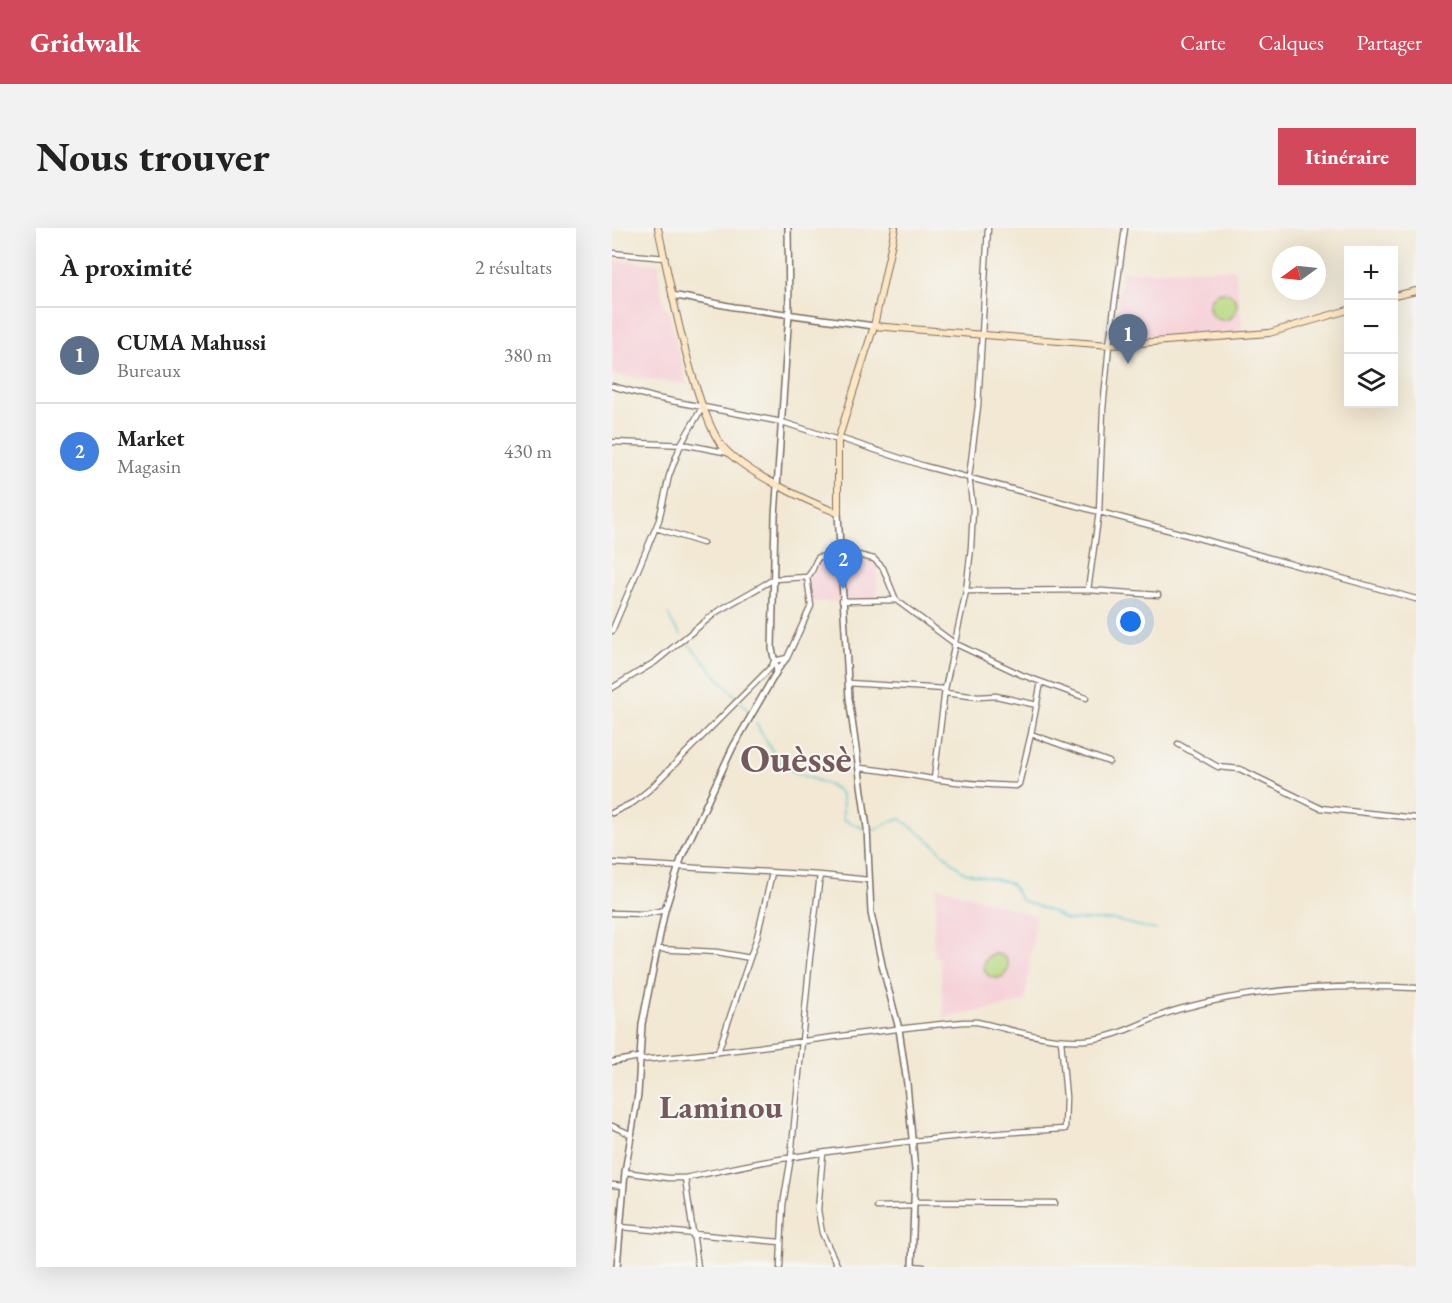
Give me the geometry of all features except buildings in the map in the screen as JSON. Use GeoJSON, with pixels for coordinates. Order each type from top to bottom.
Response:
{"type":"FeatureCollection","features":[{"type":"Feature","properties":{"kind":"main road"},"geometry":{"type":"LineString","coordinates":[[658,228],[685,352],[703,406],[719,442],[729,453],[778,484],[804,499],[838,513],[839,439],[874,326],[895,228]]}},
{"type":"Feature","properties":{"kind":"main road"},"geometry":{"type":"LineString","coordinates":[[1398,295],[1416,291]]}},
{"type":"Feature","properties":{"kind":"main road"},"geometry":{"type":"LineString","coordinates":[[874,326],[1109,345],[1258,335],[1344,310]]}},
{"type":"Feature","properties":{"kind":"street"},"geometry":{"type":"LineString","coordinates":[[777,671],[772,649],[775,516],[789,313],[788,228]]}},
{"type":"Feature","properties":{"kind":"street"},"geometry":{"type":"LineString","coordinates":[[934,779],[945,691],[966,591],[973,510],[969,477],[978,406],[988,228]]}},
{"type":"Feature","properties":{"kind":"street"},"geometry":{"type":"LineString","coordinates":[[1088,590],[1099,512],[1103,409],[1109,345],[1125,228]]}},
{"type":"Feature","properties":{"kind":"street"},"geometry":{"type":"LineString","coordinates":[[612,253],[664,258]]}},
{"type":"Feature","properties":{"kind":"street"},"geometry":{"type":"LineString","coordinates":[[672,295],[734,307],[874,326]]}},
{"type":"Feature","properties":{"kind":"street"},"geometry":{"type":"LineString","coordinates":[[612,386],[657,398],[782,422],[924,466],[1416,599]]}},
{"type":"Feature","properties":{"kind":"street"},"geometry":{"type":"LineString","coordinates":[[612,631],[656,528],[669,476],[681,444],[703,406]]}},
{"type":"Feature","properties":{"kind":"street"},"geometry":{"type":"LineString","coordinates":[[612,442],[681,444],[729,453]]}},
{"type":"Feature","properties":{"kind":"street"},"geometry":{"type":"LineString","coordinates":[[838,513],[848,683],[867,828],[874,927],[899,1029],[912,1140],[913,1266],[923,1267]]}},
{"type":"Feature","properties":{"kind":"street"},"geometry":{"type":"LineString","coordinates":[[656,528],[703,543]]}},
{"type":"Feature","properties":{"kind":"street"},"geometry":{"type":"LineString","coordinates":[[612,688],[655,662],[718,611],[774,579],[807,577],[814,569],[818,558],[858,555],[878,561],[896,600],[954,642],[1041,682],[1086,698]]}},
{"type":"Feature","properties":{"kind":"street"},"geometry":{"type":"LineString","coordinates":[[617,1267],[625,1172],[638,1094],[644,1011],[665,910],[679,867],[733,747],[777,671],[787,658],[811,606],[807,577]]}},
{"type":"Feature","properties":{"kind":"street"},"geometry":{"type":"LineString","coordinates":[[966,591],[1088,590],[1158,595]]}},
{"type":"Feature","properties":{"kind":"street"},"geometry":{"type":"LineString","coordinates":[[842,601],[896,600]]}},
{"type":"Feature","properties":{"kind":"street"},"geometry":{"type":"LineString","coordinates":[[774,661],[787,658]]}},
{"type":"Feature","properties":{"kind":"street"},"geometry":{"type":"LineString","coordinates":[[612,813],[634,802],[650,789],[772,666],[774,661]]}},
{"type":"Feature","properties":{"kind":"street"},"geometry":{"type":"LineString","coordinates":[[860,768],[886,770],[934,779],[1016,786],[1019,784],[1041,682]]}},
{"type":"Feature","properties":{"kind":"street"},"geometry":{"type":"LineString","coordinates":[[848,683],[945,691],[978,697],[996,696],[1036,705]]}},
{"type":"Feature","properties":{"kind":"street"},"geometry":{"type":"LineString","coordinates":[[1031,734],[1108,762]]}},
{"type":"Feature","properties":{"kind":"street"},"geometry":{"type":"LineString","coordinates":[[1178,744],[1218,767],[1240,769],[1320,808],[1416,818]]}},
{"type":"Feature","properties":{"kind":"street"},"geometry":{"type":"LineString","coordinates":[[612,863],[869,880]]}},
{"type":"Feature","properties":{"kind":"street"},"geometry":{"type":"LineString","coordinates":[[718,1052],[763,915],[772,873]]}},
{"type":"Feature","properties":{"kind":"street"},"geometry":{"type":"LineString","coordinates":[[780,1267],[783,1205],[791,1157],[801,1042],[820,875]]}},
{"type":"Feature","properties":{"kind":"street"},"geometry":{"type":"LineString","coordinates":[[612,914],[645,914],[665,910]]}},
{"type":"Feature","properties":{"kind":"street"},"geometry":{"type":"LineString","coordinates":[[657,948],[717,952],[750,958]]}},
{"type":"Feature","properties":{"kind":"street"},"geometry":{"type":"LineString","coordinates":[[612,1062],[718,1052],[970,1022],[1061,1040],[1085,1040],[1131,1029],[1181,1008],[1263,992],[1359,987],[1416,988]]}},
{"type":"Feature","properties":{"kind":"street"},"geometry":{"type":"LineString","coordinates":[[625,1172],[686,1179],[791,1157],[912,1140],[1006,1131],[1065,1129],[1066,1097],[1061,1040]]}},
{"type":"Feature","properties":{"kind":"street"},"geometry":{"type":"LineString","coordinates":[[612,1126],[630,1134]]}},
{"type":"Feature","properties":{"kind":"street"},"geometry":{"type":"LineString","coordinates":[[823,1153],[818,1210],[822,1233],[838,1267]]}},
{"type":"Feature","properties":{"kind":"street"},"geometry":{"type":"LineString","coordinates":[[686,1179],[698,1267]]}},
{"type":"Feature","properties":{"kind":"street"},"geometry":{"type":"LineString","coordinates":[[612,1185],[624,1186]]}},
{"type":"Feature","properties":{"kind":"street"},"geometry":{"type":"LineString","coordinates":[[877,1207],[914,1204],[1055,1203]]}},
{"type":"Feature","properties":{"kind":"street"},"geometry":{"type":"LineString","coordinates":[[621,1227],[780,1242]]}},
{"type":"Feature","properties":{"kind":"street"},"geometry":{"type":"LineString","coordinates":[[612,1250],[619,1252]]}},
{"type":"Feature","properties":{"kind":"shaded area"},"geometry":{"type":"Polygon","coordinates":[[[612,260],[659,264],[659,279],[665,307],[668,308],[687,384],[612,375],[612,260]]]}},
{"type":"Feature","properties":{"kind":"shaded area"},"geometry":{"type":"Polygon","coordinates":[[[1235,269],[1243,332],[1113,338],[1122,272],[1235,269]]]}},
{"type":"Feature","properties":{"kind":"shaded area"},"geometry":{"type":"Polygon","coordinates":[[[858,555],[877,561],[877,600],[810,602],[807,577],[818,558],[858,555]]]}},
{"type":"Feature","properties":{"kind":"shaded area"},"geometry":{"type":"Polygon","coordinates":[[[937,886],[1036,916],[1025,1002],[944,1018],[940,957],[935,957],[933,941],[937,886]]]}},
{"type":"Feature","properties":{"kind":"green space"},"geometry":{"type":"Polygon","coordinates":[[[1223,292],[1233,296],[1237,306],[1233,316],[1223,320],[1213,316],[1209,306],[1213,296],[1223,292]]]}},
{"type":"Feature","properties":{"kind":"green space"},"geometry":{"type":"Polygon","coordinates":[[[996,954],[1004,958],[1008,966],[1004,974],[996,978],[988,974],[984,966],[988,958],[996,954]]]}},
{"type":"Feature","properties":{"kind":"waterway"},"geometry":{"type":"LineString","coordinates":[[668,614],[681,635]]}},
{"type":"Feature","properties":{"kind":"waterway"},"geometry":{"type":"LineString","coordinates":[[687,642],[735,696]]}},
{"type":"Feature","properties":{"kind":"waterway"},"geometry":{"type":"LineString","coordinates":[[741,702],[750,713]]}},
{"type":"Feature","properties":{"kind":"waterway"},"geometry":{"type":"LineString","coordinates":[[756,724],[784,765],[795,772],[837,789],[842,799],[844,820],[863,828]]}},
{"type":"Feature","properties":{"kind":"waterway"},"geometry":{"type":"LineString","coordinates":[[872,829],[901,819],[929,840],[963,872],[1007,882],[1012,885],[1021,900],[1053,912],[1066,920],[1114,920],[1156,930]]}},
{"type":"Feature","properties":{"kind":"place","name":"CUMA Mahussi"},"geometry":{"type":"Point","coordinates":[1128,364]}},
{"type":"Feature","properties":{"kind":"place","name":"Market"},"geometry":{"type":"Point","coordinates":[843,589]}},
{"type":"Feature","properties":{"kind":"district","name":"Ouèssè"},"geometry":{"type":"Point","coordinates":[796,758]}},
{"type":"Feature","properties":{"kind":"district","name":"Laminou"},"geometry":{"type":"Point","coordinates":[721,1106]}}]}
